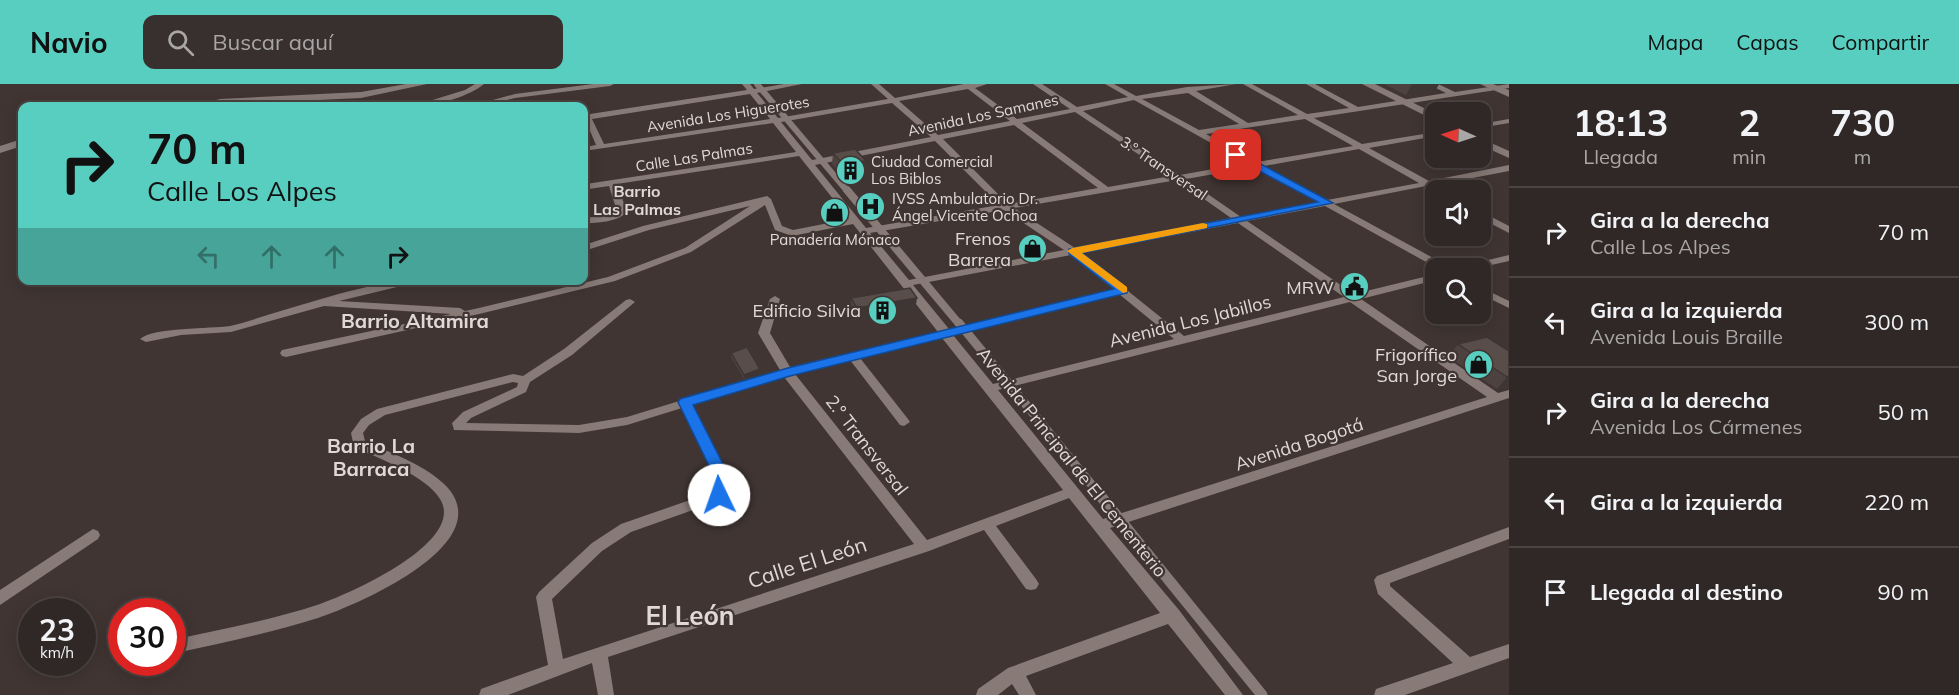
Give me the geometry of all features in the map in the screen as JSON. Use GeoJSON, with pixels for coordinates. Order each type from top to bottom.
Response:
{"type":"FeatureCollection","features":[{"type":"Feature","properties":{"kind":"street"},"geometry":{"type":"LineString","coordinates":[[220,102],[361,95],[422,84]]}},
{"type":"Feature","properties":{"kind":"street"},"geometry":{"type":"LineString","coordinates":[[432,102],[468,92],[480,84]]}},
{"type":"Feature","properties":{"kind":"street"},"geometry":{"type":"LineString","coordinates":[[495,102],[515,96],[610,84]]}},
{"type":"Feature","properties":{"kind":"street","name":"Avenida Principal de El Cementerio"},"geometry":{"type":"LineString","coordinates":[[746,84],[758,89],[776,121],[812,159],[859,226],[904,284],[1173,615],[1235,695]]}},
{"type":"Feature","properties":{"kind":"street"},"geometry":{"type":"LineString","coordinates":[[588,110],[798,84]]}},
{"type":"Feature","properties":{"kind":"street"},"geometry":{"type":"LineString","coordinates":[[875,84],[938,139],[1006,207],[1072,251],[1182,340]]}},
{"type":"Feature","properties":{"kind":"street","name":"Avenida Los Higuerotes"},"geometry":{"type":"LineString","coordinates":[[588,149],[776,121],[983,84]]}},
{"type":"Feature","properties":{"kind":"street","name":"3.° Transversal"},"geometry":{"type":"LineString","coordinates":[[1037,84],[1179,178],[1354,299],[1503,396]]}},
{"type":"Feature","properties":{"kind":"street"},"geometry":{"type":"LineString","coordinates":[[1109,84],[1426,258]]}},
{"type":"Feature","properties":{"kind":"street"},"geometry":{"type":"LineString","coordinates":[[1179,84],[1247,126]]}},
{"type":"Feature","properties":{"kind":"street","name":"Avenida Los Samanes"},"geometry":{"type":"LineString","coordinates":[[812,159],[938,139],[1135,98],[1232,84]]}},
{"type":"Feature","properties":{"kind":"street"},"geometry":{"type":"LineString","coordinates":[[1248,84],[1425,183]]}},
{"type":"Feature","properties":{"kind":"street"},"geometry":{"type":"LineString","coordinates":[[1310,84],[1357,109]]}},
{"type":"Feature","properties":{"kind":"street"},"geometry":{"type":"LineString","coordinates":[[1367,84],[1425,113]]}},
{"type":"Feature","properties":{"kind":"street"},"geometry":{"type":"LineString","coordinates":[[1432,84],[1456,95]]}},
{"type":"Feature","properties":{"kind":"street"},"geometry":{"type":"LineString","coordinates":[[968,85],[1106,190]]}},
{"type":"Feature","properties":{"kind":"street"},"geometry":{"type":"LineString","coordinates":[[1197,133],[1456,95],[1490,86],[1509,86]]}},
{"type":"Feature","properties":{"kind":"street"},"geometry":{"type":"LineString","coordinates":[[1490,86],[1509,94]]}},
{"type":"Feature","properties":{"kind":"street"},"geometry":{"type":"LineString","coordinates":[[576,88],[581,102]]}},
{"type":"Feature","properties":{"kind":"street"},"geometry":{"type":"LineString","coordinates":[[758,89],[788,119],[812,159],[877,228],[1009,383],[1262,695]]}},
{"type":"Feature","properties":{"kind":"street"},"geometry":{"type":"LineString","coordinates":[[588,119],[601,147]]}},
{"type":"Feature","properties":{"kind":"street"},"geometry":{"type":"LineString","coordinates":[[1491,124],[1509,122]]}},
{"type":"Feature","properties":{"kind":"street"},"geometry":{"type":"LineString","coordinates":[[767,200],[778,228],[792,233],[859,226],[877,228],[1425,136]]}},
{"type":"Feature","properties":{"kind":"street"},"geometry":{"type":"LineString","coordinates":[[0,150],[18,143]]}},
{"type":"Feature","properties":{"kind":"street"},"geometry":{"type":"LineString","coordinates":[[1491,146],[1509,155]]}},
{"type":"Feature","properties":{"kind":"street","name":"Calle Las Palmas"},"geometry":{"type":"LineString","coordinates":[[588,189],[812,159]]}},
{"type":"Feature","properties":{"kind":"street"},"geometry":{"type":"LineString","coordinates":[[1448,180],[1509,168]]}},
{"type":"Feature","properties":{"kind":"street"},"geometry":{"type":"LineString","coordinates":[[588,220],[616,217],[622,212],[613,184]]}},
{"type":"Feature","properties":{"kind":"street"},"geometry":{"type":"LineString","coordinates":[[904,284],[1425,184]]}},
{"type":"Feature","properties":{"kind":"street"},"geometry":{"type":"LineString","coordinates":[[588,247],[646,228],[767,200]]}},
{"type":"Feature","properties":{"kind":"street"},"geometry":{"type":"LineString","coordinates":[[588,285],[655,264],[688,250],[767,200]]}},
{"type":"Feature","properties":{"kind":"street"},"geometry":{"type":"LineString","coordinates":[[1491,220],[1509,230]]}},
{"type":"Feature","properties":{"kind":"street"},"geometry":{"type":"LineString","coordinates":[[1491,262],[1509,258]]}},
{"type":"Feature","properties":{"kind":"street","name":"Avenida Los Jabillos"},"geometry":{"type":"LineString","coordinates":[[988,388],[1425,280]]}},
{"type":"Feature","properties":{"kind":"street"},"geometry":{"type":"LineString","coordinates":[[146,339],[181,332],[231,329],[321,303],[400,285]]}},
{"type":"Feature","properties":{"kind":"street"},"geometry":{"type":"LineString","coordinates":[[286,353],[586,285]]}},
{"type":"Feature","properties":{"kind":"street"},"geometry":{"type":"LineString","coordinates":[[525,380],[526,384],[522,389],[467,415],[458,423],[458,427],[579,429],[627,421],[788,372],[854,358],[944,333],[1123,290]]}},
{"type":"Feature","properties":{"kind":"street"},"geometry":{"type":"LineString","coordinates":[[1491,296],[1509,305]]}},
{"type":"Feature","properties":{"kind":"street","name":"2.° Transversal"},"geometry":{"type":"LineString","coordinates":[[775,299],[764,333],[788,372],[924,548]]}},
{"type":"Feature","properties":{"kind":"street"},"geometry":{"type":"LineString","coordinates":[[186,644],[319,611],[369,589],[425,554],[443,537],[450,521],[449,502],[432,482],[359,444],[357,433],[365,422],[381,412],[513,378],[525,380],[568,352],[630,302]]}},
{"type":"Feature","properties":{"kind":"street"},"geometry":{"type":"LineString","coordinates":[[321,303],[479,311]]}},
{"type":"Feature","properties":{"kind":"street"},"geometry":{"type":"LineString","coordinates":[[854,358],[904,422]]}},
{"type":"Feature","properties":{"kind":"street","name":"Avenida Bogotá"},"geometry":{"type":"LineString","coordinates":[[1100,526],[1503,396]]}},
{"type":"Feature","properties":{"kind":"street"},"geometry":{"type":"LineString","coordinates":[[557,670],[544,597],[597,547],[626,528],[719,495],[722,484],[721,474],[685,402]]}},
{"type":"Feature","properties":{"kind":"street","name":"Calle El León"},"geometry":{"type":"LineString","coordinates":[[487,695],[599,653],[924,548],[1071,492]]}},
{"type":"Feature","properties":{"kind":"street"},"geometry":{"type":"LineString","coordinates":[[987,524],[1030,584]]}},
{"type":"Feature","properties":{"kind":"street"},"geometry":{"type":"LineString","coordinates":[[1467,665],[1383,589],[1382,580],[1509,533]]}},
{"type":"Feature","properties":{"kind":"street"},"geometry":{"type":"LineString","coordinates":[[0,598],[93,535]]}},
{"type":"Feature","properties":{"kind":"street"},"geometry":{"type":"LineString","coordinates":[[984,695],[1014,674],[1173,615]]}},
{"type":"Feature","properties":{"kind":"street"},"geometry":{"type":"LineString","coordinates":[[1382,695],[1509,651]]}},
{"type":"Feature","properties":{"kind":"street"},"geometry":{"type":"LineString","coordinates":[[599,653],[606,695]]}},
{"type":"Feature","properties":{"kind":"street"},"geometry":{"type":"LineString","coordinates":[[1014,674],[1028,695]]}},
{"type":"Feature","properties":{"kind":"building"},"geometry":{"type":"Polygon","coordinates":[[[855,149],[866,161],[843,164],[833,153],[855,149]]]}},
{"type":"Feature","properties":{"kind":"building"},"geometry":{"type":"Polygon","coordinates":[[[910,288],[917,298],[857,308],[851,298],[910,288]]]}},
{"type":"Feature","properties":{"kind":"building"},"geometry":{"type":"Polygon","coordinates":[[[1487,337],[1509,351],[1509,376],[1507,377],[1458,344],[1487,337]]]}},
{"type":"Feature","properties":{"kind":"building"},"geometry":{"type":"Polygon","coordinates":[[[747,347],[760,369],[744,375],[731,353],[747,347]]]}},
{"type":"Feature","properties":{"kind":"slow traffic"},"geometry":{"type":"LineString","coordinates":[[1123,290],[1072,251],[1203,226]]}},
{"type":"Feature","properties":{"kind":"place","name":"Ciudad Comercial Los Biblos"},"geometry":{"type":"Point","coordinates":[850,170]}},
{"type":"Feature","properties":{"kind":"place","name":"IVSS Ambulatorio Dr. Ángel Vicente Ochoa"},"geometry":{"type":"Point","coordinates":[871,207]}},
{"type":"Feature","properties":{"kind":"place","name":"Panadería Mónaco"},"geometry":{"type":"Point","coordinates":[835,212]}},
{"type":"Feature","properties":{"kind":"place","name":"Frenos Barrera"},"geometry":{"type":"Point","coordinates":[1032,248]}},
{"type":"Feature","properties":{"kind":"place","name":"MRW"},"geometry":{"type":"Point","coordinates":[1355,287]}},
{"type":"Feature","properties":{"kind":"place","name":"Edificio Silvia"},"geometry":{"type":"Point","coordinates":[882,310]}},
{"type":"Feature","properties":{"kind":"place","name":"Frigorífico San Jorge"},"geometry":{"type":"Point","coordinates":[1478,364]}},
{"type":"Feature","properties":{"kind":"district","name":"Barrio Las Palmas"},"geometry":{"type":"Point","coordinates":[637,200]}},
{"type":"Feature","properties":{"kind":"district","name":"Barrio Altamira"},"geometry":{"type":"Point","coordinates":[415,320]}},
{"type":"Feature","properties":{"kind":"district","name":"Barrio La Barraca"},"geometry":{"type":"Point","coordinates":[371,456]}},
{"type":"Feature","properties":{"kind":"district","name":"El León"},"geometry":{"type":"Point","coordinates":[690,615]}},
{"type":"Feature","properties":{"kind":"route"},"geometry":{"type":"LineString","coordinates":[[719,495],[722,484],[721,474],[685,402],[788,372],[854,358],[944,333],[1123,290],[1072,251],[1328,203],[1236,155]]}}]}
